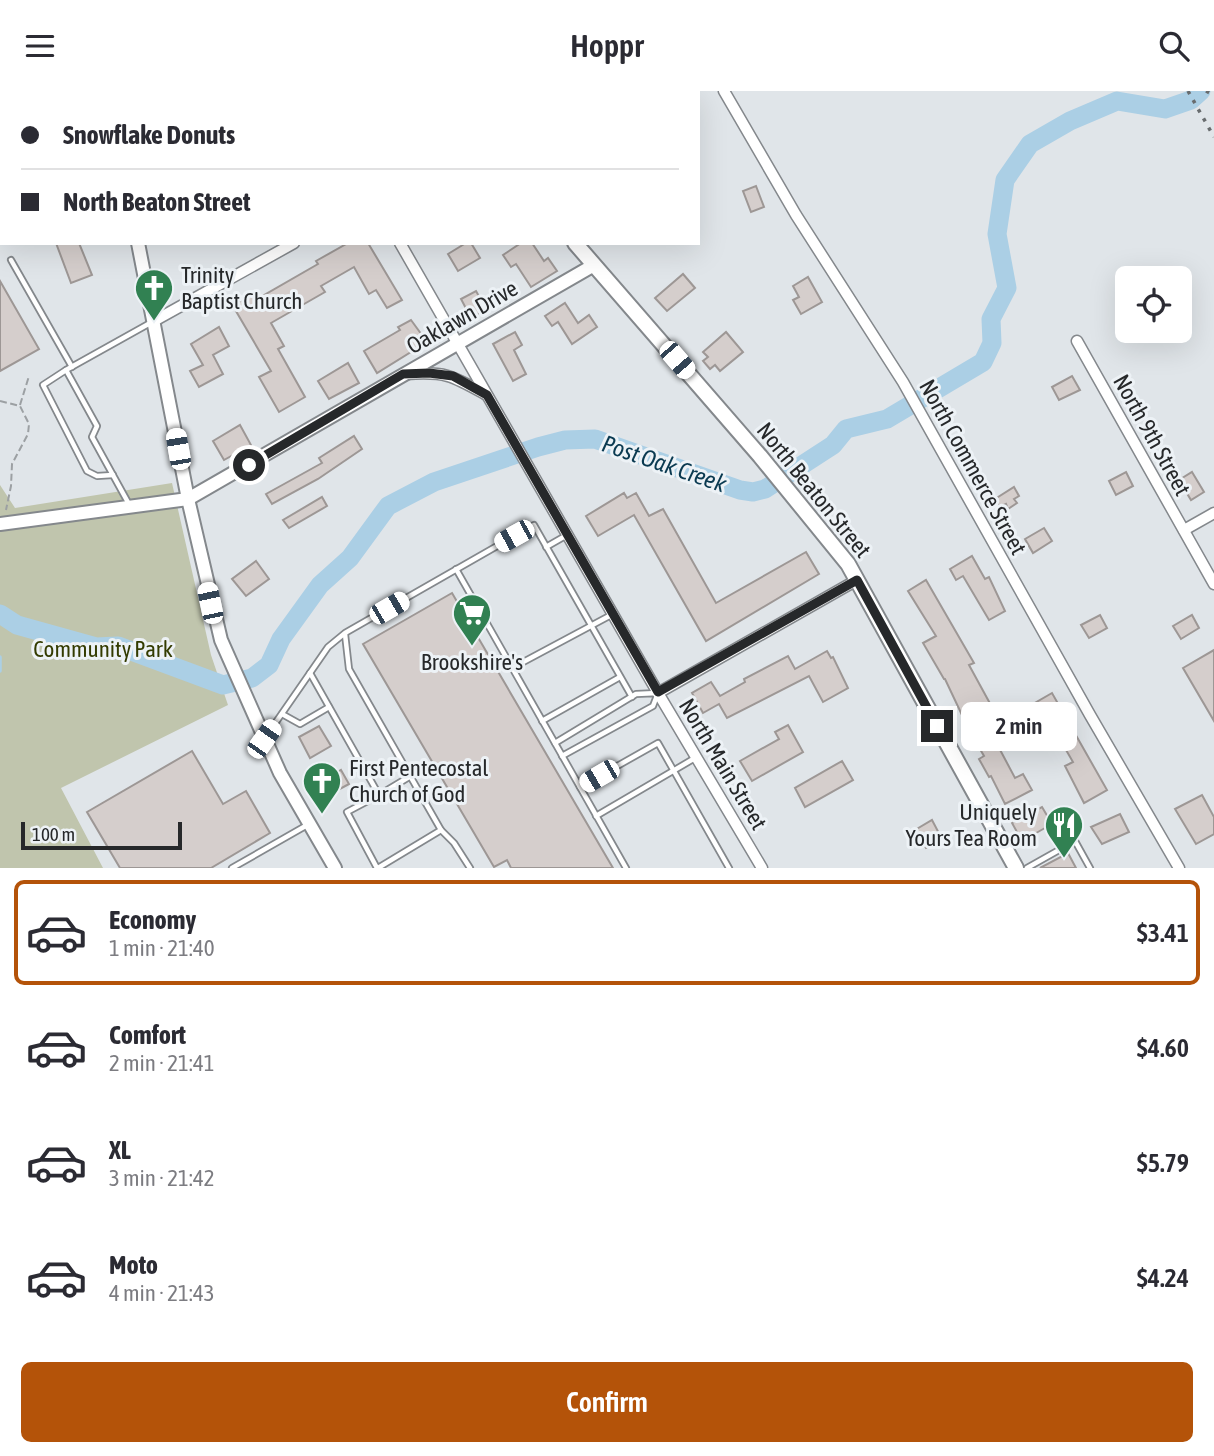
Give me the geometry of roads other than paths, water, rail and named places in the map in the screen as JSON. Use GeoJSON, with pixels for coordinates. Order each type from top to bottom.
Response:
{"type":"FeatureCollection","features":[{"type":"Feature","properties":{"kind":"main road","name":"North Beaton Street"},"geometry":{"type":"LineString","coordinates":[[577,245],[760,456],[848,564],[1016,868]]}},
{"type":"Feature","properties":{"kind":"street","name":"North Commerce Street"},"geometry":{"type":"LineString","coordinates":[[724,91],[796,215],[903,382],[1179,868]]}},
{"type":"Feature","properties":{"kind":"street"},"geometry":{"type":"LineString","coordinates":[[138,245],[188,499],[221,640],[280,773],[335,868]]}},
{"type":"Feature","properties":{"kind":"street"},"geometry":{"type":"LineString","coordinates":[[154,321],[290,245]]}},
{"type":"Feature","properties":{"kind":"street","name":"North Main Street"},"geometry":{"type":"LineString","coordinates":[[401,245],[762,868]]}},
{"type":"Feature","properties":{"kind":"street","name":"Oaklawn Drive"},"geometry":{"type":"LineString","coordinates":[[2,524],[188,499],[594,265]]}},
{"type":"Feature","properties":{"kind":"street","name":"North 9th Street"},"geometry":{"type":"LineString","coordinates":[[1077,341],[1214,584]]}},
{"type":"Feature","properties":{"kind":"street"},"geometry":{"type":"LineString","coordinates":[[403,374],[453,376],[487,395]]}},
{"type":"Feature","properties":{"kind":"street"},"geometry":{"type":"LineString","coordinates":[[1184,530],[1214,513]]}},
{"type":"Feature","properties":{"kind":"street"},"geometry":{"type":"LineString","coordinates":[[658,692],[857,580]]}},
{"type":"Feature","properties":{"kind":"lane"},"geometry":{"type":"LineString","coordinates":[[11,260],[72,367]]}},
{"type":"Feature","properties":{"kind":"lane"},"geometry":{"type":"LineString","coordinates":[[113,475],[97,476],[87,471],[43,385],[154,321]]}},
{"type":"Feature","properties":{"kind":"lane"},"geometry":{"type":"LineString","coordinates":[[66,370],[97,426],[92,437],[130,507]]}},
{"type":"Feature","properties":{"kind":"lane"},"geometry":{"type":"LineString","coordinates":[[264,739],[328,647],[345,633],[534,525],[632,697]]}},
{"type":"Feature","properties":{"kind":"lane"},"geometry":{"type":"LineString","coordinates":[[546,547],[567,535]]}},
{"type":"Feature","properties":{"kind":"lane"},"geometry":{"type":"LineString","coordinates":[[456,569],[626,868]]}},
{"type":"Feature","properties":{"kind":"lane"},"geometry":{"type":"LineString","coordinates":[[512,668],[614,614]]}},
{"type":"Feature","properties":{"kind":"lane"},"geometry":{"type":"LineString","coordinates":[[345,633],[349,669],[409,778],[441,830],[454,843],[470,868]]}},
{"type":"Feature","properties":{"kind":"lane"},"geometry":{"type":"LineString","coordinates":[[310,673],[379,795]]}},
{"type":"Feature","properties":{"kind":"lane"},"geometry":{"type":"LineString","coordinates":[[542,721],[620,677]]}},
{"type":"Feature","properties":{"kind":"lane"},"geometry":{"type":"LineString","coordinates":[[555,743],[632,697],[658,692]]}},
{"type":"Feature","properties":{"kind":"lane"},"geometry":{"type":"LineString","coordinates":[[562,756],[653,706],[658,692]]}},
{"type":"Feature","properties":{"kind":"lane"},"geometry":{"type":"LineString","coordinates":[[282,713],[300,724],[329,707]]}},
{"type":"Feature","properties":{"kind":"lane"},"geometry":{"type":"LineString","coordinates":[[580,787],[658,743],[729,868]]}},
{"type":"Feature","properties":{"kind":"lane"},"geometry":{"type":"LineString","coordinates":[[596,816],[696,757]]}},
{"type":"Feature","properties":{"kind":"lane"},"geometry":{"type":"LineString","coordinates":[[409,778],[347,812],[377,868],[441,830]]}},
{"type":"Feature","properties":{"kind":"lane"},"geometry":{"type":"LineString","coordinates":[[232,868],[310,824]]}},
{"type":"Feature","properties":{"kind":"lane"},"geometry":{"type":"LineString","coordinates":[[1027,868],[1075,841],[1090,868]]}},
{"type":"Feature","properties":{"kind":"waterway","name":"Post Oak Creek"},"geometry":{"type":"LineString","coordinates":[[0,614],[17,625],[96,647],[118,646],[223,685],[252,678],[269,665],[281,639],[320,585],[350,558],[388,506],[434,482],[538,447],[565,440],[595,439],[740,490],[753,492],[765,489],[833,445],[846,429],[887,419],[983,362],[992,343],[991,319],[1007,288],[997,234],[1005,180],[1030,144],[1070,121],[1117,101],[1165,109],[1191,100],[1201,91]]}},
{"type":"Feature","properties":{"kind":"waterway"},"geometry":{"type":"LineString","coordinates":[[0,657],[0,671]]}},
{"type":"Feature","properties":{"kind":"railway"},"geometry":{"type":"LineString","coordinates":[[1188,91],[1214,137]]}},
{"type":"Feature","properties":{"kind":"railway"},"geometry":{"type":"LineString","coordinates":[[1206,91],[1214,95]]}},
{"type":"Feature","properties":{"kind":"place","name":"Trinity Baptist Church"},"geometry":{"type":"Point","coordinates":[154,322]}},
{"type":"Feature","properties":{"kind":"place","name":"Brookshire's"},"geometry":{"type":"Point","coordinates":[472,647]}},
{"type":"Feature","properties":{"kind":"place","name":"First Pentecostal Church of God"},"geometry":{"type":"Point","coordinates":[322,815]}},
{"type":"Feature","properties":{"kind":"place","name":"Uniquely Yours Tea Room"},"geometry":{"type":"Point","coordinates":[1064,859]}},
{"type":"Feature","properties":{"kind":"park label","name":"Community Park"},"geometry":{"type":"Point","coordinates":[103,649]}}]}
